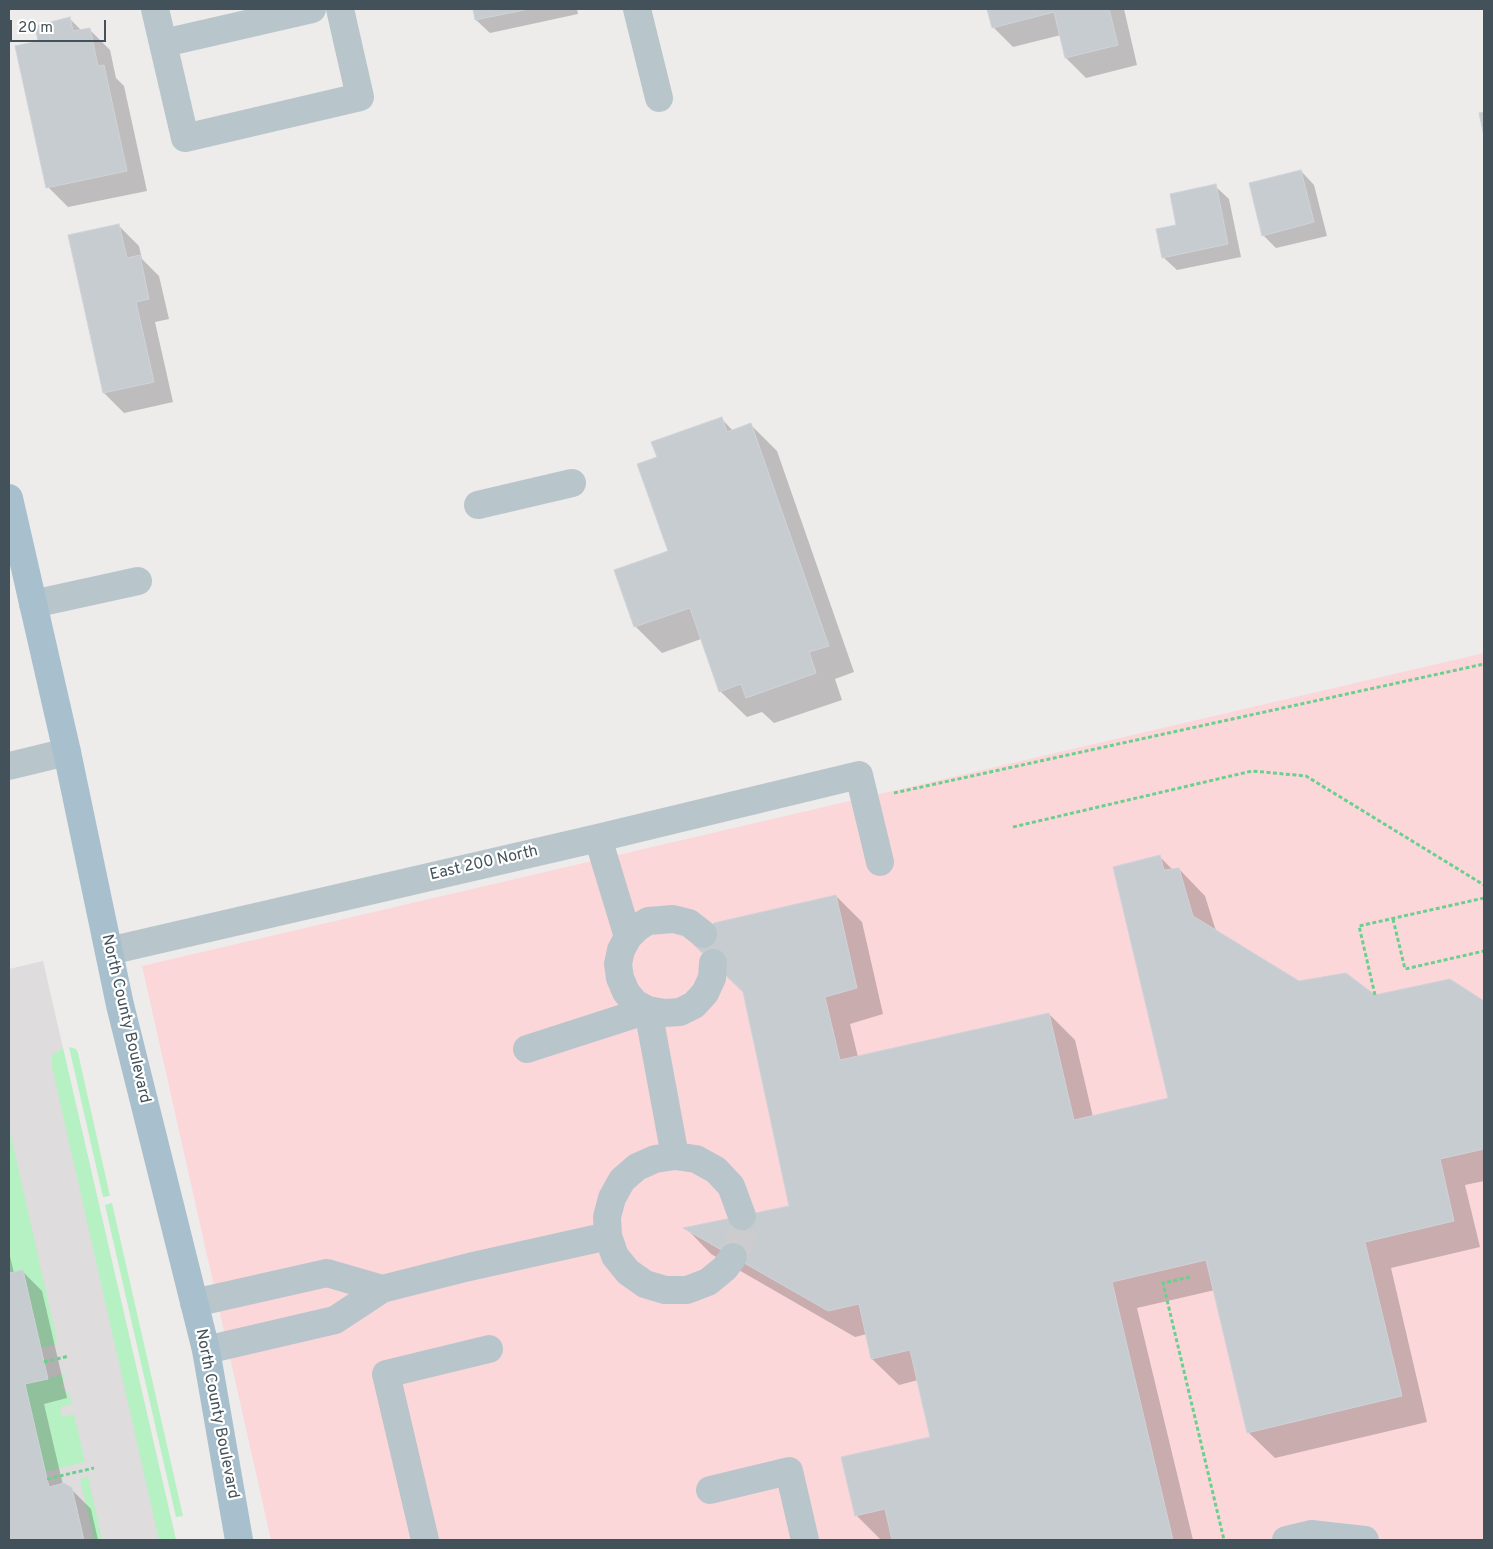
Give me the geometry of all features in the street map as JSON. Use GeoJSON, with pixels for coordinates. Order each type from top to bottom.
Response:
{"type":"FeatureCollection","features":[{"type":"Feature","properties":{"kind":"main road","name":"North County Boulevard"},"geometry":{"type":"LineString","coordinates":[[9,498],[68,752],[108,952],[206,1350],[239,1540]]}},
{"type":"Feature","properties":{"kind":"street"},"geometry":{"type":"LineString","coordinates":[[155,9],[185,138],[360,98],[340,9]]}},
{"type":"Feature","properties":{"kind":"street"},"geometry":{"type":"LineString","coordinates":[[164,43],[312,9]]}},
{"type":"Feature","properties":{"kind":"street"},"geometry":{"type":"LineString","coordinates":[[637,9],[659,98]]}},
{"type":"Feature","properties":{"kind":"street"},"geometry":{"type":"LineString","coordinates":[[478,505],[572,483]]}},
{"type":"Feature","properties":{"kind":"street"},"geometry":{"type":"LineString","coordinates":[[33,604],[138,581]]}},
{"type":"Feature","properties":{"kind":"street"},"geometry":{"type":"LineString","coordinates":[[9,766],[68,752]]}},
{"type":"Feature","properties":{"kind":"street","name":"East 200 North"},"geometry":{"type":"LineString","coordinates":[[108,952],[859,775],[880,862]]}},
{"type":"Feature","properties":{"kind":"street"},"geometry":{"type":"LineString","coordinates":[[598,838],[628,937]]}},
{"type":"Feature","properties":{"kind":"street"},"geometry":{"type":"LineString","coordinates":[[703,934],[689,923],[674,919],[660,918],[648,921],[636,928],[628,937],[621,950],[618,964],[620,978],[626,992],[635,1003],[648,1010],[664,1013],[680,1012],[694,1004],[705,993],[712,978],[713,963]]}},
{"type":"Feature","properties":{"kind":"street"},"geometry":{"type":"LineString","coordinates":[[527,1049],[648,1010]]}},
{"type":"Feature","properties":{"kind":"street"},"geometry":{"type":"LineString","coordinates":[[648,1010],[675,1156]]}},
{"type":"Feature","properties":{"kind":"street"},"geometry":{"type":"LineString","coordinates":[[734,1257],[725,1268],[708,1282],[687,1290],[665,1290],[645,1284],[628,1272],[615,1256],[608,1236],[607,1217],[612,1198],[622,1180],[637,1167],[655,1159],[675,1156],[696,1159],[716,1170],[731,1186],[742,1216]]}},
{"type":"Feature","properties":{"kind":"street"},"geometry":{"type":"LineString","coordinates":[[206,1350],[335,1320],[382,1289],[469,1267],[608,1236]]}},
{"type":"Feature","properties":{"kind":"street"},"geometry":{"type":"LineString","coordinates":[[194,1303],[327,1273],[382,1289]]}},
{"type":"Feature","properties":{"kind":"street"},"geometry":{"type":"LineString","coordinates":[[425,1540],[386,1374],[489,1349]]}},
{"type":"Feature","properties":{"kind":"street"},"geometry":{"type":"LineString","coordinates":[[710,1490],[789,1471],[804,1540]]}},
{"type":"Feature","properties":{"kind":"street"},"geometry":{"type":"LineString","coordinates":[[1286,1540],[1311,1534],[1365,1540]]}},
{"type":"Feature","properties":{"kind":"path"},"geometry":{"type":"LineString","coordinates":[[893,794],[1484,664]]}},
{"type":"Feature","properties":{"kind":"path"},"geometry":{"type":"LineString","coordinates":[[1013,827],[1252,771],[1306,776],[1484,886]]}},
{"type":"Feature","properties":{"kind":"path"},"geometry":{"type":"LineString","coordinates":[[1375,995],[1358,926],[1393,920],[1484,898]]}},
{"type":"Feature","properties":{"kind":"path"},"geometry":{"type":"LineString","coordinates":[[1393,920],[1405,969],[1484,951]]}},
{"type":"Feature","properties":{"kind":"path"},"geometry":{"type":"LineString","coordinates":[[1190,1277],[1164,1283],[1224,1540]]}},
{"type":"Feature","properties":{"kind":"path"},"geometry":{"type":"LineString","coordinates":[[44,1362],[69,1356]]}},
{"type":"Feature","properties":{"kind":"path"},"geometry":{"type":"LineString","coordinates":[[47,1479],[94,1468]]}},
{"type":"Feature","properties":{"kind":"shaded area"},"geometry":{"type":"Polygon","coordinates":[[[1484,653],[1484,1540],[271,1540],[142,966],[1484,653]]]}},
{"type":"Feature","properties":{"kind":"shaded area"},"geometry":{"type":"Polygon","coordinates":[[[43,961],[176,1540],[9,1540],[9,969],[43,961]]]}},
{"type":"Feature","properties":{"kind":"green space"},"geometry":{"type":"Polygon","coordinates":[[[69,1047],[76,1049],[78,1053],[110,1196],[103,1197],[69,1047]]]}},
{"type":"Feature","properties":{"kind":"green space"},"geometry":{"type":"Polygon","coordinates":[[[63,1048],[176,1540],[159,1540],[52,1067],[52,1055],[63,1048]]]}},
{"type":"Feature","properties":{"kind":"green space"},"geometry":{"type":"Polygon","coordinates":[[[9,1127],[57,1340],[54,1345],[41,1348],[23,1270],[9,1273],[9,1127]]]}},
{"type":"Feature","properties":{"kind":"green space"},"geometry":{"type":"Polygon","coordinates":[[[112,1203],[183,1516],[176,1517],[105,1205],[112,1203]]]}},
{"type":"Feature","properties":{"kind":"green space"},"geometry":{"type":"Polygon","coordinates":[[[65,1374],[62,1386],[70,1396],[72,1404],[60,1407],[62,1417],[74,1414],[85,1462],[45,1472],[25,1384],[65,1374]]]}},
{"type":"Feature","properties":{"kind":"green space"},"geometry":{"type":"Polygon","coordinates":[[[88,1477],[102,1540],[94,1540],[80,1479],[88,1477]]]}},
{"type":"Feature","properties":{"kind":"building"},"geometry":{"type":"Polygon","coordinates":[[[473,9],[529,9],[475,20],[473,9]]]}},
{"type":"Feature","properties":{"kind":"building"},"geometry":{"type":"Polygon","coordinates":[[[987,9],[1109,9],[1118,45],[1065,58],[1054,12],[992,28],[987,9]]]}},
{"type":"Feature","properties":{"kind":"building"},"geometry":{"type":"Polygon","coordinates":[[[70,17],[73,31],[90,28],[98,66],[104,65],[127,171],[46,188],[15,46],[38,41],[35,26],[70,17]]]}},
{"type":"Feature","properties":{"kind":"building"},"geometry":{"type":"Polygon","coordinates":[[[1484,112],[1484,136],[1479,113],[1484,112]]]}},
{"type":"Feature","properties":{"kind":"building"},"geometry":{"type":"Polygon","coordinates":[[[1301,170],[1314,222],[1262,236],[1249,183],[1301,170]]]}},
{"type":"Feature","properties":{"kind":"building"},"geometry":{"type":"Polygon","coordinates":[[[1216,184],[1228,244],[1162,258],[1156,229],[1176,225],[1170,194],[1216,184]]]}},
{"type":"Feature","properties":{"kind":"building"},"geometry":{"type":"Polygon","coordinates":[[[119,224],[127,258],[140,255],[149,299],[136,302],[154,382],[103,393],[68,235],[119,224]]]}},
{"type":"Feature","properties":{"kind":"building"},"geometry":{"type":"Polygon","coordinates":[[[722,417],[727,432],[751,423],[829,646],[809,652],[816,673],[746,698],[741,684],[719,692],[690,608],[634,627],[614,570],[668,551],[637,464],[657,457],[651,442],[722,417]]]}},
{"type":"Feature","properties":{"kind":"building"},"geometry":{"type":"Polygon","coordinates":[[[1160,855],[1164,870],[1179,868],[1193,916],[1299,981],[1346,973],[1375,995],[1450,979],[1484,1001],[1484,1149],[1440,1159],[1454,1221],[1365,1242],[1402,1396],[1247,1433],[1206,1260],[1112,1282],[1173,1540],[892,1540],[885,1509],[855,1516],[841,1457],[930,1437],[910,1350],[871,1359],[859,1304],[828,1311],[683,1228],[789,1206],[743,992],[693,944],[714,923],[836,895],[857,988],[825,997],[840,1060],[1049,1013],[1074,1120],[1168,1098],[1113,867],[1160,855]]]}},
{"type":"Feature","properties":{"kind":"building"},"geometry":{"type":"Polygon","coordinates":[[[23,1270],[48,1379],[25,1384],[49,1487],[64,1483],[72,1488],[84,1540],[9,1540],[9,1273],[23,1270]]]}},
{"type":"Feature","properties":{"kind":"tunnel"},"geometry":{"type":"LineString","coordinates":[[733,1257],[741,1238],[742,1216]]}}]}
